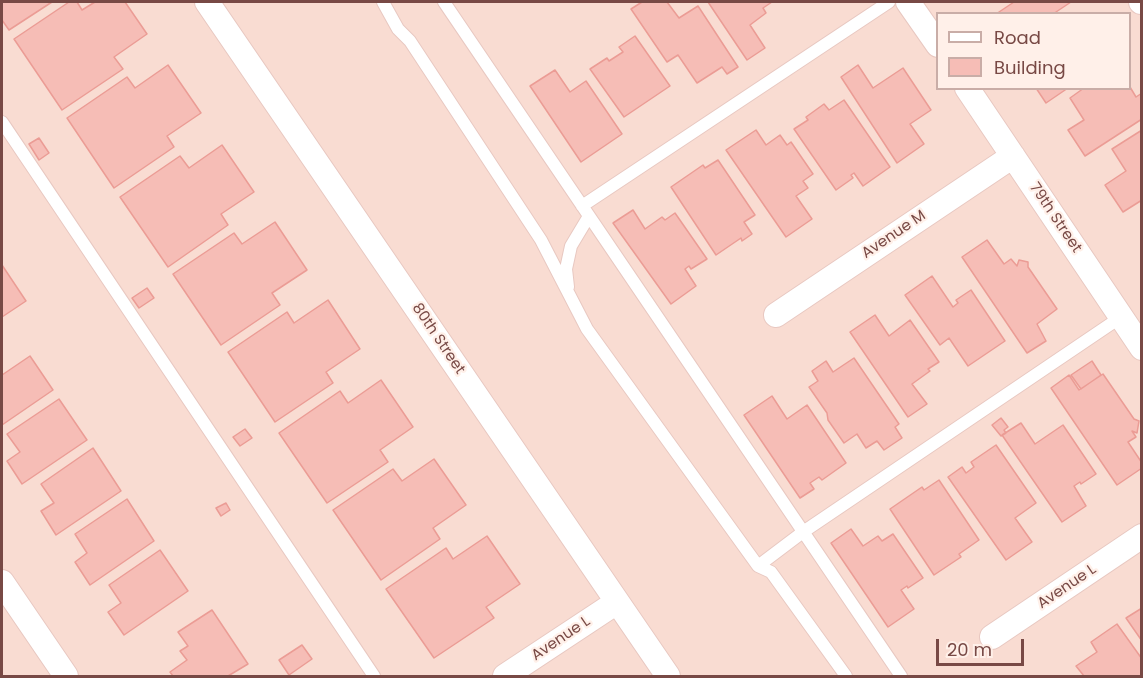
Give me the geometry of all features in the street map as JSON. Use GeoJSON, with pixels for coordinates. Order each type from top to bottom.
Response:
{"type":"FeatureCollection","features":[{"type":"Feature","properties":{"kind":"street","name":"80th Street"},"geometry":{"type":"LineString","coordinates":[[207,2],[668,676]]}},
{"type":"Feature","properties":{"kind":"street"},"geometry":{"type":"LineString","coordinates":[[908,2],[936,42]]}},
{"type":"Feature","properties":{"kind":"street","name":"79th Street"},"geometry":{"type":"LineString","coordinates":[[968,90],[1142,348]]}},
{"type":"Feature","properties":{"kind":"street","name":"Avenue M"},"geometry":{"type":"LineString","coordinates":[[776,315],[1013,156]]}},
{"type":"Feature","properties":{"kind":"street","name":"Avenue L"},"geometry":{"type":"LineString","coordinates":[[992,637],[1142,536]]}},
{"type":"Feature","properties":{"kind":"street"},"geometry":{"type":"LineString","coordinates":[[2,582],[66,676]]}},
{"type":"Feature","properties":{"kind":"street","name":"Avenue L"},"geometry":{"type":"LineString","coordinates":[[505,676],[617,602]]}},
{"type":"Feature","properties":{"kind":"lane"},"geometry":{"type":"LineString","coordinates":[[383,2],[398,29],[410,40],[540,240],[587,330],[758,566],[771,572],[846,676]]}},
{"type":"Feature","properties":{"kind":"lane"},"geometry":{"type":"LineString","coordinates":[[444,2],[901,676]]}},
{"type":"Feature","properties":{"kind":"lane"},"geometry":{"type":"LineString","coordinates":[[569,293],[566,269],[571,246],[586,211],[889,2]]}},
{"type":"Feature","properties":{"kind":"lane"},"geometry":{"type":"LineString","coordinates":[[2,122],[374,676]]}},
{"type":"Feature","properties":{"kind":"lane"},"geometry":{"type":"LineString","coordinates":[[758,566],[802,532],[1121,317]]}},
{"type":"Feature","properties":{"kind":"shaded area"},"geometry":{"type":"Polygon","coordinates":[[[2,2],[1141,2],[1141,676],[2,676],[2,2]]]}},
{"type":"Feature","properties":{"kind":"building"},"geometry":{"type":"Polygon","coordinates":[[[2,2],[52,2],[9,30],[2,20],[2,2]]]}},
{"type":"Feature","properties":{"kind":"building"},"geometry":{"type":"Polygon","coordinates":[[[69,2],[77,2],[82,10],[95,2],[125,2],[147,34],[114,57],[123,69],[62,110],[14,39],[69,2]]]}},
{"type":"Feature","properties":{"kind":"building"},"geometry":{"type":"Polygon","coordinates":[[[642,2],[667,2],[679,18],[698,6],[738,67],[727,74],[722,67],[697,83],[678,55],[667,62],[631,9],[642,2]]]}},
{"type":"Feature","properties":{"kind":"building"},"geometry":{"type":"Polygon","coordinates":[[[708,2],[772,2],[763,8],[766,13],[750,25],[765,48],[747,60],[708,2]]]}},
{"type":"Feature","properties":{"kind":"building"},"geometry":{"type":"Polygon","coordinates":[[[1014,2],[1071,2],[1056,12],[999,12],[1014,2]]]}},
{"type":"Feature","properties":{"kind":"building"},"geometry":{"type":"Polygon","coordinates":[[[635,36],[670,86],[624,117],[590,69],[607,58],[609,61],[623,52],[619,47],[635,36]]]}},
{"type":"Feature","properties":{"kind":"building"},"geometry":{"type":"Polygon","coordinates":[[[168,65],[201,113],[167,136],[174,147],[114,188],[67,118],[127,77],[135,88],[168,65]]]}},
{"type":"Feature","properties":{"kind":"building"},"geometry":{"type":"Polygon","coordinates":[[[858,65],[873,88],[903,68],[931,110],[910,124],[924,144],[897,163],[841,77],[858,65]]]}},
{"type":"Feature","properties":{"kind":"building"},"geometry":{"type":"Polygon","coordinates":[[[555,70],[570,92],[586,81],[622,134],[581,162],[530,86],[555,70]]]}},
{"type":"Feature","properties":{"kind":"building"},"geometry":{"type":"Polygon","coordinates":[[[1131,89],[1136,97],[1142,93],[1142,119],[1085,156],[1068,130],[1084,120],[1070,98],[1081,90],[1131,89]]]}},
{"type":"Feature","properties":{"kind":"building"},"geometry":{"type":"Polygon","coordinates":[[[1037,90],[1065,90],[1046,103],[1037,90]]]}},
{"type":"Feature","properties":{"kind":"building"},"geometry":{"type":"Polygon","coordinates":[[[844,100],[890,167],[863,186],[854,173],[851,175],[853,178],[836,190],[794,129],[808,120],[806,117],[824,104],[829,110],[844,100]]]}},
{"type":"Feature","properties":{"kind":"building"},"geometry":{"type":"Polygon","coordinates":[[[756,130],[766,145],[780,135],[787,145],[791,142],[813,174],[803,181],[808,188],[796,196],[812,219],[786,237],[726,150],[756,130]]]}},
{"type":"Feature","properties":{"kind":"building"},"geometry":{"type":"Polygon","coordinates":[[[1142,130],[1142,200],[1123,212],[1105,185],[1126,171],[1112,149],[1142,130]]]}},
{"type":"Feature","properties":{"kind":"building"},"geometry":{"type":"Polygon","coordinates":[[[39,138],[49,153],[39,160],[29,144],[39,138]]]}},
{"type":"Feature","properties":{"kind":"building"},"geometry":{"type":"Polygon","coordinates":[[[222,145],[254,192],[221,214],[228,225],[168,267],[120,197],[180,156],[189,168],[222,145]]]}},
{"type":"Feature","properties":{"kind":"building"},"geometry":{"type":"Polygon","coordinates":[[[718,160],[755,215],[744,222],[752,234],[742,241],[741,238],[716,255],[671,187],[703,165],[705,168],[718,160]]]}},
{"type":"Feature","properties":{"kind":"building"},"geometry":{"type":"Polygon","coordinates":[[[633,210],[645,229],[662,217],[665,220],[675,213],[707,259],[691,269],[689,266],[685,269],[696,286],[671,304],[613,223],[633,210]]]}},
{"type":"Feature","properties":{"kind":"building"},"geometry":{"type":"Polygon","coordinates":[[[275,222],[307,270],[272,293],[280,305],[221,345],[173,274],[234,233],[242,244],[275,222]]]}},
{"type":"Feature","properties":{"kind":"building"},"geometry":{"type":"Polygon","coordinates":[[[987,240],[1004,264],[1011,259],[1017,266],[1019,260],[1028,262],[1028,267],[1057,309],[1037,324],[1046,341],[1027,353],[962,257],[987,240]]]}},
{"type":"Feature","properties":{"kind":"building"},"geometry":{"type":"Polygon","coordinates":[[[2,265],[26,301],[2,317],[2,265]]]}},
{"type":"Feature","properties":{"kind":"building"},"geometry":{"type":"Polygon","coordinates":[[[932,276],[953,307],[958,303],[956,300],[971,290],[1005,341],[968,366],[949,338],[940,345],[905,295],[932,276]]]}},
{"type":"Feature","properties":{"kind":"building"},"geometry":{"type":"Polygon","coordinates":[[[147,288],[154,298],[139,308],[132,298],[147,288]]]}},
{"type":"Feature","properties":{"kind":"building"},"geometry":{"type":"Polygon","coordinates":[[[328,300],[360,349],[326,372],[333,383],[275,422],[228,352],[287,312],[294,323],[328,300]]]}},
{"type":"Feature","properties":{"kind":"building"},"geometry":{"type":"Polygon","coordinates":[[[875,315],[889,336],[910,320],[939,362],[912,384],[927,404],[908,417],[850,332],[875,315]]]}},
{"type":"Feature","properties":{"kind":"building"},"geometry":{"type":"Polygon","coordinates":[[[30,356],[53,390],[2,425],[2,375],[30,356]]]}},
{"type":"Feature","properties":{"kind":"building"},"geometry":{"type":"Polygon","coordinates":[[[854,358],[899,424],[895,427],[902,438],[884,450],[877,441],[866,448],[857,434],[844,443],[809,387],[818,381],[812,371],[826,361],[833,372],[854,358]]]}},
{"type":"Feature","properties":{"kind":"building"},"geometry":{"type":"Polygon","coordinates":[[[1092,361],[1101,375],[1081,389],[1071,375],[1092,361]]]}},
{"type":"Feature","properties":{"kind":"building"},"geometry":{"type":"Polygon","coordinates":[[[1103,374],[1134,419],[1139,421],[1137,433],[1132,431],[1136,437],[1128,442],[1142,463],[1142,468],[1117,485],[1051,388],[1069,375],[1079,390],[1103,374]]]}},
{"type":"Feature","properties":{"kind":"building"},"geometry":{"type":"Polygon","coordinates":[[[381,380],[413,427],[380,450],[388,462],[327,503],[279,433],[340,391],[348,403],[381,380]]]}},
{"type":"Feature","properties":{"kind":"building"},"geometry":{"type":"Polygon","coordinates":[[[772,396],[787,419],[807,405],[846,463],[822,480],[819,477],[810,483],[814,489],[800,498],[744,415],[772,396]]]}},
{"type":"Feature","properties":{"kind":"building"},"geometry":{"type":"Polygon","coordinates":[[[59,399],[87,440],[22,484],[7,461],[20,452],[7,434],[59,399]]]}},
{"type":"Feature","properties":{"kind":"building"},"geometry":{"type":"Polygon","coordinates":[[[1001,418],[1008,427],[1004,430],[1006,433],[1001,436],[992,425],[1001,418]]]}},
{"type":"Feature","properties":{"kind":"building"},"geometry":{"type":"Polygon","coordinates":[[[1021,423],[1035,444],[1063,425],[1096,474],[1074,486],[1086,506],[1062,522],[1002,435],[1021,423]]]}},
{"type":"Feature","properties":{"kind":"building"},"geometry":{"type":"Polygon","coordinates":[[[245,429],[252,438],[240,446],[233,437],[245,429]]]}},
{"type":"Feature","properties":{"kind":"building"},"geometry":{"type":"Polygon","coordinates":[[[996,445],[1036,503],[1015,518],[1032,542],[1006,560],[948,477],[962,467],[966,473],[974,467],[971,462],[996,445]]]}},
{"type":"Feature","properties":{"kind":"building"},"geometry":{"type":"Polygon","coordinates":[[[93,448],[121,491],[56,535],[41,511],[54,503],[41,484],[93,448]]]}},
{"type":"Feature","properties":{"kind":"building"},"geometry":{"type":"Polygon","coordinates":[[[434,459],[466,505],[433,528],[440,539],[381,580],[333,510],[393,469],[402,481],[434,459]]]}},
{"type":"Feature","properties":{"kind":"building"},"geometry":{"type":"Polygon","coordinates":[[[939,480],[979,540],[959,554],[961,557],[934,575],[890,509],[922,487],[924,490],[939,480]]]}},
{"type":"Feature","properties":{"kind":"building"},"geometry":{"type":"Polygon","coordinates":[[[127,499],[154,541],[90,585],[75,562],[87,553],[75,534],[127,499]]]}},
{"type":"Feature","properties":{"kind":"building"},"geometry":{"type":"Polygon","coordinates":[[[226,503],[230,510],[221,516],[216,508],[226,503]]]}},
{"type":"Feature","properties":{"kind":"building"},"geometry":{"type":"Polygon","coordinates":[[[851,529],[863,546],[878,536],[882,541],[893,534],[923,578],[901,590],[914,609],[888,627],[831,543],[851,529]]]}},
{"type":"Feature","properties":{"kind":"building"},"geometry":{"type":"Polygon","coordinates":[[[487,536],[520,584],[486,607],[494,618],[434,658],[386,589],[446,548],[453,559],[487,536]]]}},
{"type":"Feature","properties":{"kind":"building"},"geometry":{"type":"Polygon","coordinates":[[[160,550],[188,591],[124,635],[108,612],[121,603],[109,585],[160,550]]]}},
{"type":"Feature","properties":{"kind":"building"},"geometry":{"type":"Polygon","coordinates":[[[1142,608],[1142,641],[1126,618],[1142,608]]]}},
{"type":"Feature","properties":{"kind":"building"},"geometry":{"type":"Polygon","coordinates":[[[212,610],[248,664],[228,676],[173,676],[170,672],[187,660],[180,651],[188,646],[178,632],[212,610]]]}},
{"type":"Feature","properties":{"kind":"building"},"geometry":{"type":"Polygon","coordinates":[[[1117,624],[1142,659],[1142,676],[1084,676],[1076,666],[1097,652],[1091,642],[1117,624]]]}},
{"type":"Feature","properties":{"kind":"building"},"geometry":{"type":"Polygon","coordinates":[[[302,645],[312,659],[289,675],[279,660],[302,645]]]}}]}
